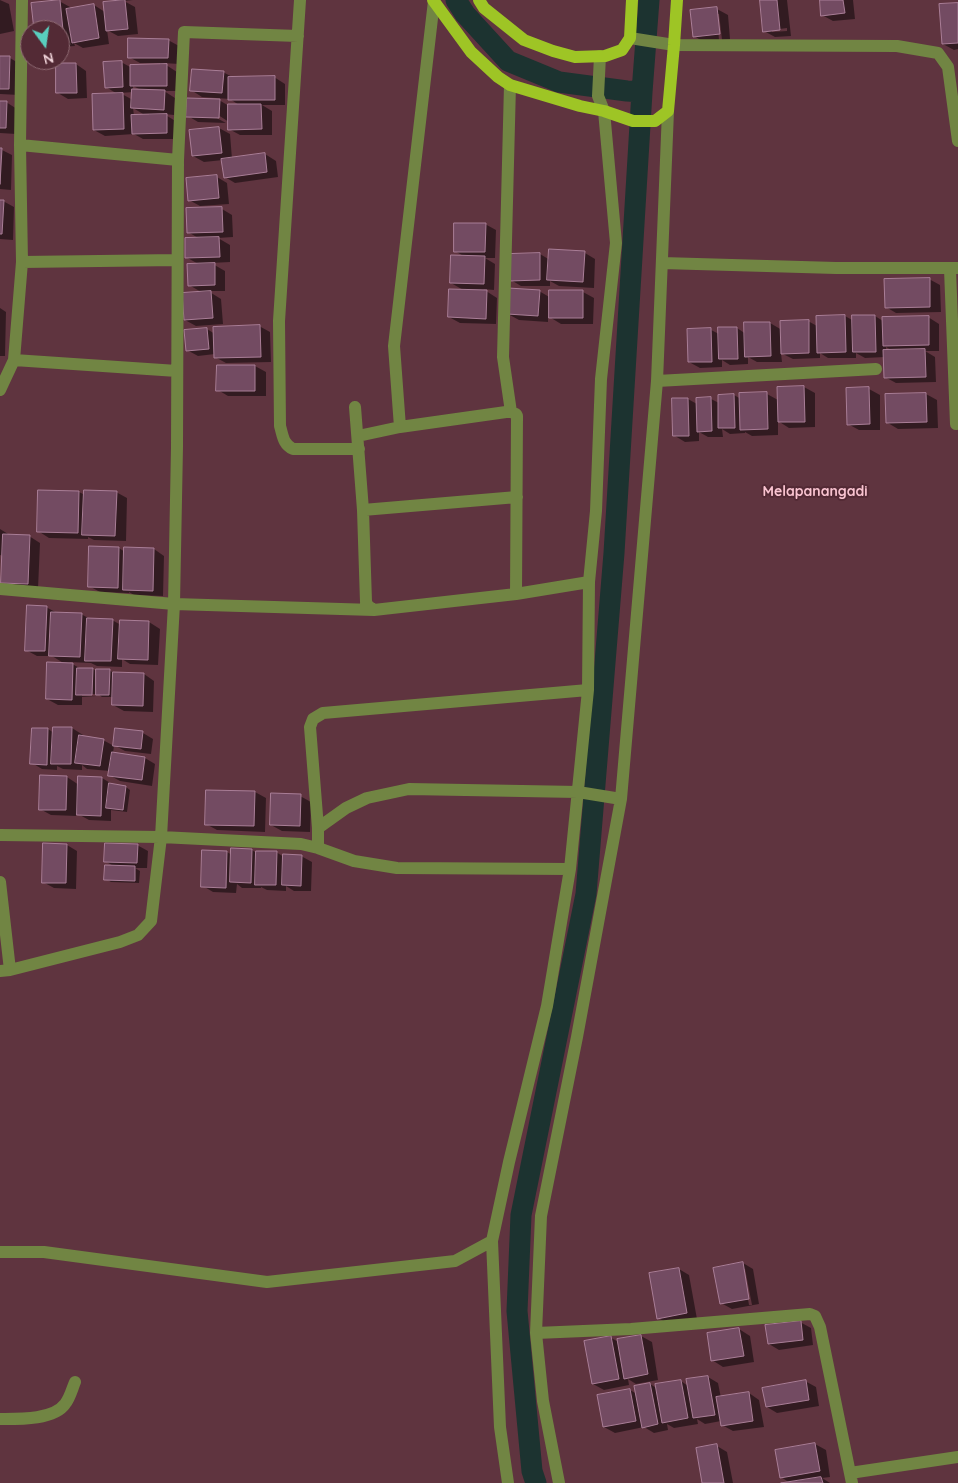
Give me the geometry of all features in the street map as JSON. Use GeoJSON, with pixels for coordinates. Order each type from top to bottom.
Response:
{"type":"FeatureCollection","features":[{"type":"Feature","properties":{"kind":"main road"},"geometry":{"type":"LineString","coordinates":[[434,0],[471,52],[498,77],[510,85],[633,121],[655,121],[668,111],[677,0]]}},
{"type":"Feature","properties":{"kind":"main road"},"geometry":{"type":"LineString","coordinates":[[479,0],[484,8],[524,40],[575,57],[605,56],[622,50],[635,39],[632,0]]}},
{"type":"Feature","properties":{"kind":"street"},"geometry":{"type":"LineString","coordinates":[[0,390],[14,360],[22,262],[20,145],[22,0]]}},
{"type":"Feature","properties":{"kind":"street"},"geometry":{"type":"LineString","coordinates":[[300,0],[279,321],[280,426],[284,440],[293,449],[359,449]]}},
{"type":"Feature","properties":{"kind":"street"},"geometry":{"type":"LineString","coordinates":[[400,427],[394,346],[434,0]]}},
{"type":"Feature","properties":{"kind":"street"},"geometry":{"type":"LineString","coordinates":[[0,882],[5,970],[120,942],[138,935],[151,921],[161,837],[174,604],[178,371],[178,160],[184,32],[298,36]]}},
{"type":"Feature","properties":{"kind":"street"},"geometry":{"type":"LineString","coordinates":[[635,39],[674,45],[897,46],[938,53],[948,67],[958,141]]}},
{"type":"Feature","properties":{"kind":"street"},"geometry":{"type":"LineString","coordinates":[[508,1483],[500,1427],[492,1241],[546,1006],[570,869],[579,792],[588,690],[589,582],[596,511],[601,379],[616,244],[604,111],[598,96],[600,56]]}},
{"type":"Feature","properties":{"kind":"street"},"geometry":{"type":"LineString","coordinates":[[510,85],[503,357],[511,412]]}},
{"type":"Feature","properties":{"kind":"street"},"geometry":{"type":"LineString","coordinates":[[559,1483],[543,1401],[536,1333],[541,1216],[579,1028],[616,798],[657,381],[668,111]]}},
{"type":"Feature","properties":{"kind":"street"},"geometry":{"type":"LineString","coordinates":[[20,145],[178,160]]}},
{"type":"Feature","properties":{"kind":"street"},"geometry":{"type":"LineString","coordinates":[[22,262],[177,260]]}},
{"type":"Feature","properties":{"kind":"street"},"geometry":{"type":"LineString","coordinates":[[662,263],[836,268],[954,268],[956,424]]}},
{"type":"Feature","properties":{"kind":"street"},"geometry":{"type":"LineString","coordinates":[[14,360],[178,371]]}},
{"type":"Feature","properties":{"kind":"street"},"geometry":{"type":"LineString","coordinates":[[657,381],[876,369]]}},
{"type":"Feature","properties":{"kind":"street"},"geometry":{"type":"LineString","coordinates":[[355,407],[363,510],[366,602],[374,610]]}},
{"type":"Feature","properties":{"kind":"street"},"geometry":{"type":"LineString","coordinates":[[358,436],[400,427],[511,412],[516,414],[516,594]]}},
{"type":"Feature","properties":{"kind":"street"},"geometry":{"type":"LineString","coordinates":[[363,510],[517,497]]}},
{"type":"Feature","properties":{"kind":"street"},"geometry":{"type":"LineString","coordinates":[[0,589],[174,604],[374,610],[516,594],[589,582]]}},
{"type":"Feature","properties":{"kind":"street"},"geometry":{"type":"LineString","coordinates":[[318,848],[310,727],[313,719],[323,713],[588,690]]}},
{"type":"Feature","properties":{"kind":"street"},"geometry":{"type":"LineString","coordinates":[[318,828],[346,808],[367,798],[409,788],[579,792],[616,798]]}},
{"type":"Feature","properties":{"kind":"street"},"geometry":{"type":"LineString","coordinates":[[0,835],[161,837],[301,844],[354,861],[397,868],[570,869]]}},
{"type":"Feature","properties":{"kind":"street"},"geometry":{"type":"LineString","coordinates":[[0,1252],[44,1252],[267,1282],[455,1261],[492,1241]]}},
{"type":"Feature","properties":{"kind":"street"},"geometry":{"type":"LineString","coordinates":[[536,1333],[631,1329],[810,1314],[815,1316],[820,1327],[851,1478],[958,1456]]}},
{"type":"Feature","properties":{"kind":"street"},"geometry":{"type":"LineString","coordinates":[[0,1419],[25,1419],[54,1412],[65,1405],[75,1382]]}},
{"type":"Feature","properties":{"kind":"building"},"geometry":{"type":"Polygon","coordinates":[[[60,0],[62,20],[33,20],[31,3],[60,0]]]}},
{"type":"Feature","properties":{"kind":"building"},"geometry":{"type":"Polygon","coordinates":[[[125,0],[128,29],[106,31],[103,2],[125,0]]]}},
{"type":"Feature","properties":{"kind":"building"},"geometry":{"type":"Polygon","coordinates":[[[760,0],[777,0],[780,30],[763,32],[760,0]]]}},
{"type":"Feature","properties":{"kind":"building"},"geometry":{"type":"Polygon","coordinates":[[[820,0],[843,0],[845,13],[821,16],[820,0]]]}},
{"type":"Feature","properties":{"kind":"building"},"geometry":{"type":"Polygon","coordinates":[[[958,3],[958,43],[942,44],[939,4],[958,3]]]}},
{"type":"Feature","properties":{"kind":"building"},"geometry":{"type":"Polygon","coordinates":[[[94,4],[99,38],[72,43],[70,20],[68,20],[66,9],[94,4]]]}},
{"type":"Feature","properties":{"kind":"building"},"geometry":{"type":"Polygon","coordinates":[[[717,7],[720,34],[693,37],[690,10],[717,7]]]}},
{"type":"Feature","properties":{"kind":"building"},"geometry":{"type":"Polygon","coordinates":[[[128,38],[169,39],[168,58],[128,58],[128,38]]]}},
{"type":"Feature","properties":{"kind":"building"},"geometry":{"type":"Polygon","coordinates":[[[0,56],[10,56],[9,89],[0,89],[0,56]]]}},
{"type":"Feature","properties":{"kind":"building"},"geometry":{"type":"Polygon","coordinates":[[[122,61],[123,87],[105,88],[103,62],[122,61]]]}},
{"type":"Feature","properties":{"kind":"building"},"geometry":{"type":"Polygon","coordinates":[[[70,63],[76,63],[77,93],[56,93],[56,70],[70,70],[70,63]]]}},
{"type":"Feature","properties":{"kind":"building"},"geometry":{"type":"Polygon","coordinates":[[[167,64],[167,86],[130,86],[130,65],[167,64]]]}},
{"type":"Feature","properties":{"kind":"building"},"geometry":{"type":"Polygon","coordinates":[[[192,69],[224,71],[222,93],[190,91],[192,69]]]}},
{"type":"Feature","properties":{"kind":"building"},"geometry":{"type":"Polygon","coordinates":[[[275,76],[275,100],[228,100],[228,77],[275,76]]]}},
{"type":"Feature","properties":{"kind":"building"},"geometry":{"type":"Polygon","coordinates":[[[132,89],[165,90],[164,110],[131,108],[132,89]]]}},
{"type":"Feature","properties":{"kind":"building"},"geometry":{"type":"Polygon","coordinates":[[[123,93],[124,129],[93,130],[92,94],[123,93]]]}},
{"type":"Feature","properties":{"kind":"building"},"geometry":{"type":"Polygon","coordinates":[[[187,98],[220,99],[219,118],[186,117],[187,98]]]}},
{"type":"Feature","properties":{"kind":"building"},"geometry":{"type":"Polygon","coordinates":[[[0,101],[7,101],[6,128],[0,128],[0,101]]]}},
{"type":"Feature","properties":{"kind":"building"},"geometry":{"type":"Polygon","coordinates":[[[228,104],[261,104],[262,129],[228,130],[228,104]]]}},
{"type":"Feature","properties":{"kind":"building"},"geometry":{"type":"Polygon","coordinates":[[[167,114],[167,133],[132,134],[131,115],[167,114]]]}},
{"type":"Feature","properties":{"kind":"building"},"geometry":{"type":"Polygon","coordinates":[[[219,127],[222,153],[192,156],[189,130],[219,127]]]}},
{"type":"Feature","properties":{"kind":"building"},"geometry":{"type":"Polygon","coordinates":[[[0,148],[2,148],[0,184],[0,148]]]}},
{"type":"Feature","properties":{"kind":"building"},"geometry":{"type":"Polygon","coordinates":[[[265,153],[267,172],[224,178],[221,159],[265,153]]]}},
{"type":"Feature","properties":{"kind":"building"},"geometry":{"type":"Polygon","coordinates":[[[217,175],[219,198],[188,201],[186,178],[217,175]]]}},
{"type":"Feature","properties":{"kind":"building"},"geometry":{"type":"Polygon","coordinates":[[[0,200],[4,200],[2,234],[0,234],[0,200]]]}},
{"type":"Feature","properties":{"kind":"building"},"geometry":{"type":"Polygon","coordinates":[[[222,207],[223,232],[187,233],[186,208],[222,207]]]}},
{"type":"Feature","properties":{"kind":"building"},"geometry":{"type":"Polygon","coordinates":[[[454,223],[486,223],[485,252],[454,252],[454,223]]]}},
{"type":"Feature","properties":{"kind":"building"},"geometry":{"type":"Polygon","coordinates":[[[219,237],[220,257],[185,258],[185,238],[219,237]]]}},
{"type":"Feature","properties":{"kind":"building"},"geometry":{"type":"Polygon","coordinates":[[[549,249],[585,251],[583,282],[547,280],[549,249]]]}},
{"type":"Feature","properties":{"kind":"building"},"geometry":{"type":"Polygon","coordinates":[[[540,253],[540,280],[509,281],[509,254],[540,253]]]}},
{"type":"Feature","properties":{"kind":"building"},"geometry":{"type":"Polygon","coordinates":[[[451,255],[485,256],[484,284],[450,283],[451,255]]]}},
{"type":"Feature","properties":{"kind":"building"},"geometry":{"type":"Polygon","coordinates":[[[215,263],[215,285],[188,286],[187,264],[215,263]]]}},
{"type":"Feature","properties":{"kind":"building"},"geometry":{"type":"Polygon","coordinates":[[[930,278],[930,307],[885,308],[884,279],[930,278]]]}},
{"type":"Feature","properties":{"kind":"building"},"geometry":{"type":"Polygon","coordinates":[[[508,288],[540,290],[538,316],[507,314],[508,288]]]}},
{"type":"Feature","properties":{"kind":"building"},"geometry":{"type":"Polygon","coordinates":[[[449,289],[487,290],[486,319],[448,317],[449,289]]]}},
{"type":"Feature","properties":{"kind":"building"},"geometry":{"type":"Polygon","coordinates":[[[549,290],[583,290],[583,318],[549,318],[549,290]]]}},
{"type":"Feature","properties":{"kind":"building"},"geometry":{"type":"Polygon","coordinates":[[[211,291],[213,318],[184,320],[182,293],[211,291]]]}},
{"type":"Feature","properties":{"kind":"building"},"geometry":{"type":"Polygon","coordinates":[[[845,315],[846,352],[817,353],[816,316],[845,315]]]}},
{"type":"Feature","properties":{"kind":"building"},"geometry":{"type":"Polygon","coordinates":[[[852,315],[875,315],[876,352],[853,352],[852,315]]]}},
{"type":"Feature","properties":{"kind":"building"},"geometry":{"type":"Polygon","coordinates":[[[929,316],[929,345],[883,346],[882,317],[929,316]]]}},
{"type":"Feature","properties":{"kind":"building"},"geometry":{"type":"Polygon","coordinates":[[[809,320],[809,353],[781,354],[780,321],[809,320]]]}},
{"type":"Feature","properties":{"kind":"building"},"geometry":{"type":"Polygon","coordinates":[[[744,322],[770,322],[771,356],[745,357],[744,322]]]}},
{"type":"Feature","properties":{"kind":"building"},"geometry":{"type":"Polygon","coordinates":[[[260,325],[261,357],[214,358],[213,327],[260,325]]]}},
{"type":"Feature","properties":{"kind":"building"},"geometry":{"type":"Polygon","coordinates":[[[718,327],[737,327],[738,359],[719,359],[718,327]]]}},
{"type":"Feature","properties":{"kind":"building"},"geometry":{"type":"Polygon","coordinates":[[[207,328],[209,349],[186,351],[184,330],[207,328]]]}},
{"type":"Feature","properties":{"kind":"building"},"geometry":{"type":"Polygon","coordinates":[[[711,328],[712,362],[688,362],[687,329],[711,328]]]}},
{"type":"Feature","properties":{"kind":"building"},"geometry":{"type":"Polygon","coordinates":[[[925,349],[926,377],[884,378],[883,350],[925,349]]]}},
{"type":"Feature","properties":{"kind":"building"},"geometry":{"type":"Polygon","coordinates":[[[217,365],[255,365],[255,391],[216,391],[217,365]]]}},
{"type":"Feature","properties":{"kind":"building"},"geometry":{"type":"Polygon","coordinates":[[[804,386],[805,422],[778,422],[777,387],[804,386]]]}},
{"type":"Feature","properties":{"kind":"building"},"geometry":{"type":"Polygon","coordinates":[[[869,387],[870,424],[847,425],[846,388],[869,387]]]}},
{"type":"Feature","properties":{"kind":"building"},"geometry":{"type":"Polygon","coordinates":[[[767,392],[768,429],[740,430],[739,393],[767,392]]]}},
{"type":"Feature","properties":{"kind":"building"},"geometry":{"type":"Polygon","coordinates":[[[926,393],[927,422],[886,423],[885,394],[926,393]]]}},
{"type":"Feature","properties":{"kind":"building"},"geometry":{"type":"Polygon","coordinates":[[[734,394],[735,428],[718,428],[718,395],[734,394]]]}},
{"type":"Feature","properties":{"kind":"building"},"geometry":{"type":"Polygon","coordinates":[[[711,397],[712,431],[697,432],[696,398],[711,397]]]}},
{"type":"Feature","properties":{"kind":"building"},"geometry":{"type":"Polygon","coordinates":[[[672,398],[688,398],[689,436],[673,436],[672,398]]]}},
{"type":"Feature","properties":{"kind":"building"},"geometry":{"type":"Polygon","coordinates":[[[38,490],[79,491],[78,533],[37,532],[38,490]]]}},
{"type":"Feature","properties":{"kind":"building"},"geometry":{"type":"Polygon","coordinates":[[[84,490],[117,491],[115,536],[82,535],[84,490]]]}},
{"type":"Feature","properties":{"kind":"building"},"geometry":{"type":"Polygon","coordinates":[[[3,534],[30,535],[28,584],[1,583],[3,534]]]}},
{"type":"Feature","properties":{"kind":"building"},"geometry":{"type":"Polygon","coordinates":[[[89,546],[119,547],[118,588],[88,587],[89,546]]]}},
{"type":"Feature","properties":{"kind":"building"},"geometry":{"type":"Polygon","coordinates":[[[124,547],[154,548],[153,591],[123,590],[124,547]]]}},
{"type":"Feature","properties":{"kind":"building"},"geometry":{"type":"Polygon","coordinates":[[[27,605],[47,606],[45,651],[25,651],[27,605]]]}},
{"type":"Feature","properties":{"kind":"building"},"geometry":{"type":"Polygon","coordinates":[[[51,612],[82,613],[80,657],[49,656],[51,612]]]}},
{"type":"Feature","properties":{"kind":"building"},"geometry":{"type":"Polygon","coordinates":[[[87,618],[113,619],[111,661],[85,661],[87,618]]]}},
{"type":"Feature","properties":{"kind":"building"},"geometry":{"type":"Polygon","coordinates":[[[120,620],[149,621],[148,660],[118,659],[120,620]]]}},
{"type":"Feature","properties":{"kind":"building"},"geometry":{"type":"Polygon","coordinates":[[[47,662],[73,663],[72,700],[46,699],[47,662]]]}},
{"type":"Feature","properties":{"kind":"building"},"geometry":{"type":"Polygon","coordinates":[[[77,668],[93,668],[92,695],[76,695],[77,668]]]}},
{"type":"Feature","properties":{"kind":"building"},"geometry":{"type":"Polygon","coordinates":[[[96,669],[110,669],[109,695],[96,695],[96,669]]]}},
{"type":"Feature","properties":{"kind":"building"},"geometry":{"type":"Polygon","coordinates":[[[113,672],[144,673],[143,706],[112,705],[113,672]]]}},
{"type":"Feature","properties":{"kind":"building"},"geometry":{"type":"Polygon","coordinates":[[[53,727],[72,727],[71,764],[51,764],[53,727]]]}},
{"type":"Feature","properties":{"kind":"building"},"geometry":{"type":"Polygon","coordinates":[[[32,728],[48,728],[47,765],[30,764],[32,728]]]}},
{"type":"Feature","properties":{"kind":"building"},"geometry":{"type":"Polygon","coordinates":[[[115,728],[143,731],[141,749],[113,746],[115,728]]]}},
{"type":"Feature","properties":{"kind":"building"},"geometry":{"type":"Polygon","coordinates":[[[79,735],[104,739],[100,766],[75,763],[79,735]]]}},
{"type":"Feature","properties":{"kind":"building"},"geometry":{"type":"Polygon","coordinates":[[[112,752],[145,757],[142,780],[108,776],[112,752]]]}},
{"type":"Feature","properties":{"kind":"building"},"geometry":{"type":"Polygon","coordinates":[[[40,775],[67,776],[66,810],[39,810],[40,775]]]}},
{"type":"Feature","properties":{"kind":"building"},"geometry":{"type":"Polygon","coordinates":[[[78,776],[102,777],[101,816],[77,815],[78,776]]]}},
{"type":"Feature","properties":{"kind":"building"},"geometry":{"type":"Polygon","coordinates":[[[109,783],[126,786],[123,810],[106,808],[109,783]]]}},
{"type":"Feature","properties":{"kind":"building"},"geometry":{"type":"Polygon","coordinates":[[[206,790],[255,791],[254,826],[205,825],[206,790]]]}},
{"type":"Feature","properties":{"kind":"building"},"geometry":{"type":"Polygon","coordinates":[[[271,793],[301,794],[300,826],[270,825],[271,793]]]}},
{"type":"Feature","properties":{"kind":"building"},"geometry":{"type":"Polygon","coordinates":[[[43,843],[67,844],[66,883],[42,883],[43,843]]]}},
{"type":"Feature","properties":{"kind":"building"},"geometry":{"type":"Polygon","coordinates":[[[105,843],[138,844],[137,863],[104,862],[105,843]]]}},
{"type":"Feature","properties":{"kind":"building"},"geometry":{"type":"Polygon","coordinates":[[[231,848],[252,849],[251,883],[230,882],[231,848]]]}},
{"type":"Feature","properties":{"kind":"building"},"geometry":{"type":"Polygon","coordinates":[[[202,850],[227,851],[226,888],[201,887],[202,850]]]}},
{"type":"Feature","properties":{"kind":"building"},"geometry":{"type":"Polygon","coordinates":[[[256,851],[277,851],[276,885],[255,885],[256,851]]]}},
{"type":"Feature","properties":{"kind":"building"},"geometry":{"type":"Polygon","coordinates":[[[283,854],[302,855],[301,886],[282,885],[283,854]]]}},
{"type":"Feature","properties":{"kind":"building"},"geometry":{"type":"Polygon","coordinates":[[[105,865],[135,866],[135,881],[104,880],[105,865]]]}},
{"type":"Feature","properties":{"kind":"building"},"geometry":{"type":"Polygon","coordinates":[[[743,1262],[749,1299],[720,1304],[713,1268],[743,1262]]]}},
{"type":"Feature","properties":{"kind":"building"},"geometry":{"type":"Polygon","coordinates":[[[679,1268],[687,1313],[657,1319],[649,1273],[679,1268]]]}},
{"type":"Feature","properties":{"kind":"building"},"geometry":{"type":"Polygon","coordinates":[[[801,1321],[803,1340],[768,1344],[765,1325],[801,1321]]]}},
{"type":"Feature","properties":{"kind":"building"},"geometry":{"type":"Polygon","coordinates":[[[739,1328],[744,1356],[711,1361],[707,1333],[739,1328]]]}},
{"type":"Feature","properties":{"kind":"building"},"geometry":{"type":"Polygon","coordinates":[[[641,1335],[648,1374],[624,1379],[617,1339],[641,1335]]]}},
{"type":"Feature","properties":{"kind":"building"},"geometry":{"type":"Polygon","coordinates":[[[611,1336],[619,1379],[592,1384],[584,1341],[611,1336]]]}},
{"type":"Feature","properties":{"kind":"building"},"geometry":{"type":"Polygon","coordinates":[[[708,1376],[715,1415],[693,1418],[686,1379],[708,1376]]]}},
{"type":"Feature","properties":{"kind":"building"},"geometry":{"type":"Polygon","coordinates":[[[681,1380],[688,1418],[662,1423],[655,1384],[681,1380]]]}},
{"type":"Feature","properties":{"kind":"building"},"geometry":{"type":"Polygon","coordinates":[[[806,1380],[809,1400],[766,1407],[762,1388],[806,1380]]]}},
{"type":"Feature","properties":{"kind":"building"},"geometry":{"type":"Polygon","coordinates":[[[650,1383],[658,1424],[642,1428],[634,1386],[650,1383]]]}},
{"type":"Feature","properties":{"kind":"building"},"geometry":{"type":"Polygon","coordinates":[[[630,1389],[636,1421],[603,1427],[597,1395],[630,1389]]]}},
{"type":"Feature","properties":{"kind":"building"},"geometry":{"type":"Polygon","coordinates":[[[749,1392],[753,1421],[721,1426],[716,1397],[749,1392]]]}},
{"type":"Feature","properties":{"kind":"building"},"geometry":{"type":"Polygon","coordinates":[[[815,1443],[820,1471],[780,1478],[775,1450],[815,1443]]]}},
{"type":"Feature","properties":{"kind":"building"},"geometry":{"type":"Polygon","coordinates":[[[717,1444],[724,1483],[702,1483],[696,1448],[717,1444]]]}},
{"type":"Feature","properties":{"kind":"building"},"geometry":{"type":"Polygon","coordinates":[[[821,1477],[823,1483],[781,1483],[821,1477]]]}},
{"type":"Feature","properties":{"kind":"waterway"},"geometry":{"type":"LineString","coordinates":[[456,0],[465,14],[508,61],[559,82],[642,92]]}},
{"type":"Feature","properties":{"kind":"waterway"},"geometry":{"type":"LineString","coordinates":[[536,1483],[532,1471],[517,1311],[521,1215],[586,894],[614,553],[649,0]]}},
{"type":"Feature","properties":{"kind":"district","name":"Melapanangadi"},"geometry":{"type":"Point","coordinates":[815,492]}}]}
